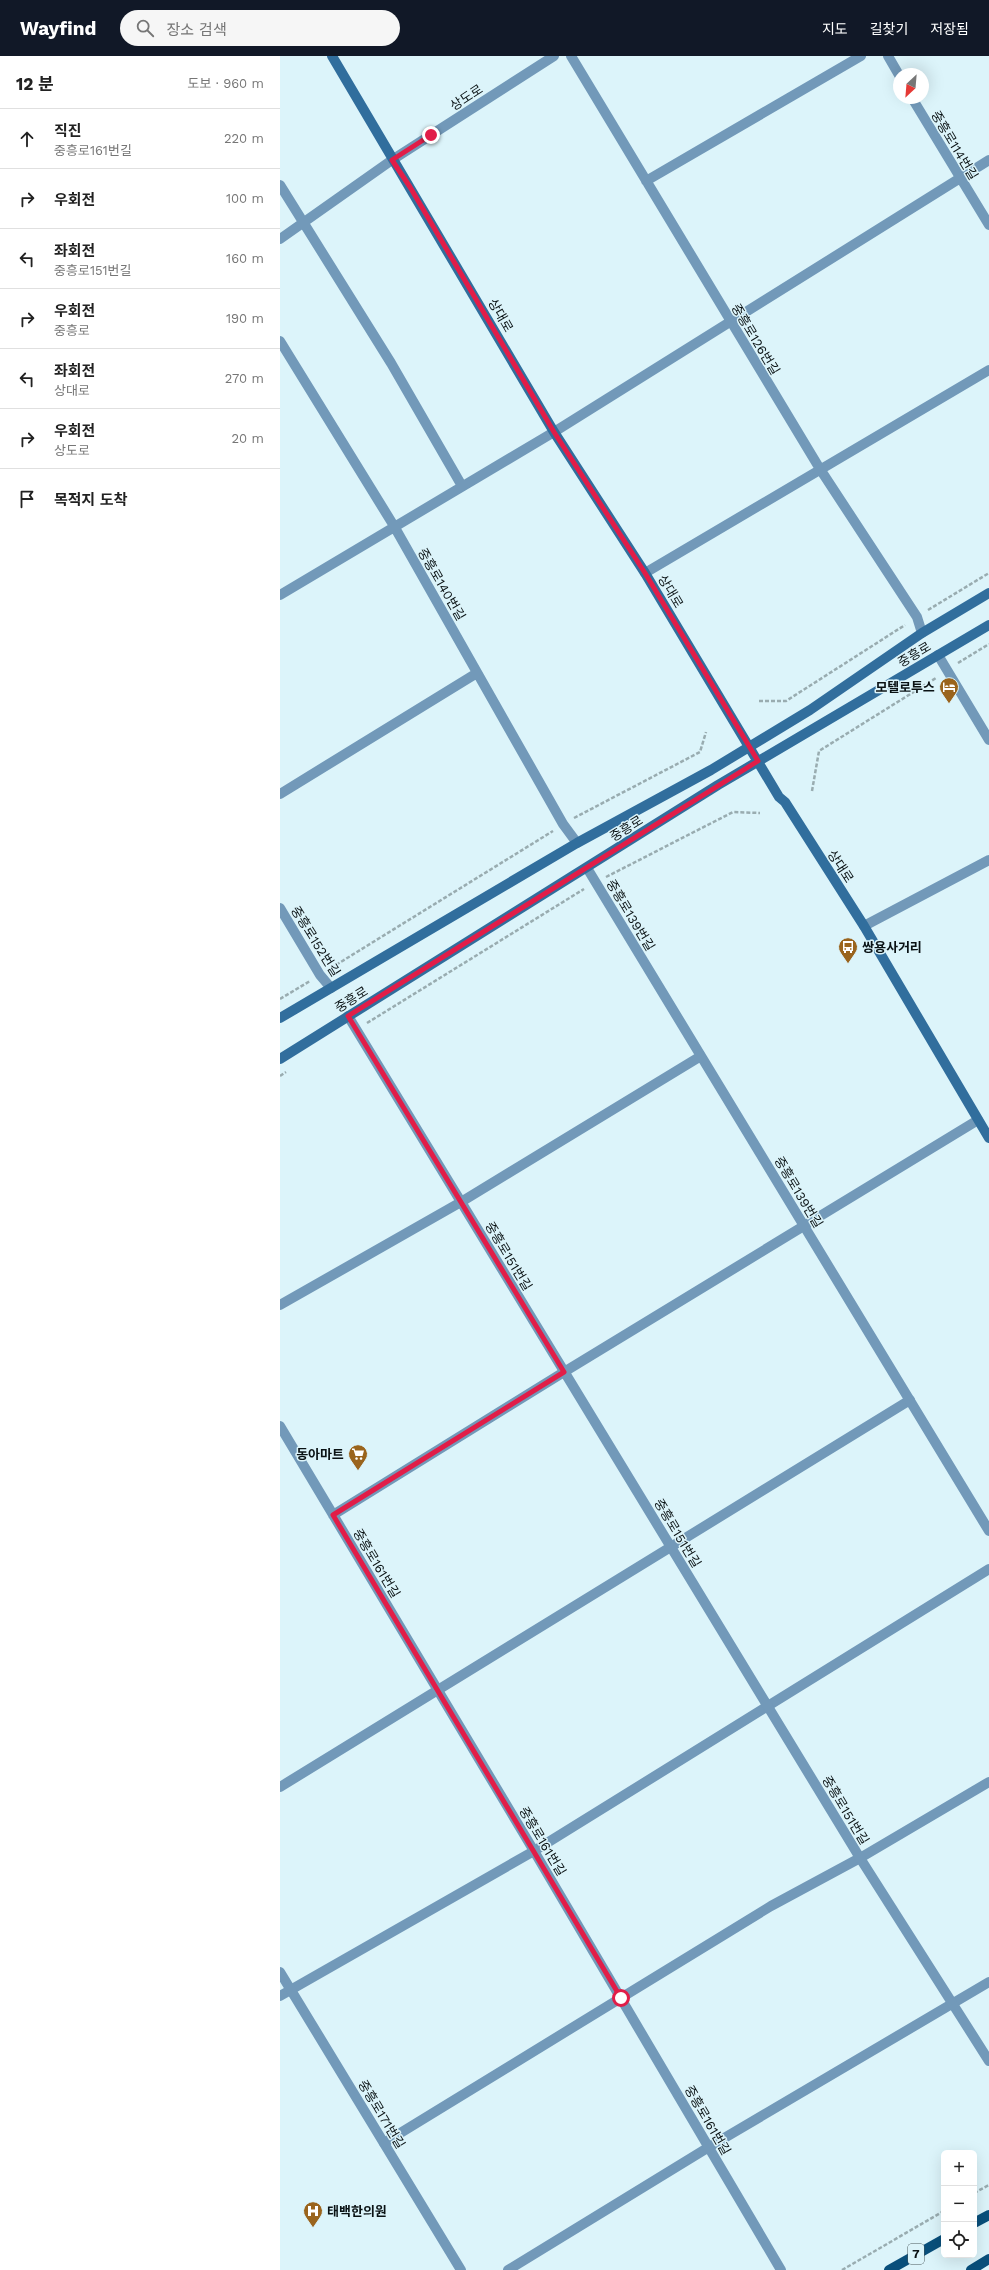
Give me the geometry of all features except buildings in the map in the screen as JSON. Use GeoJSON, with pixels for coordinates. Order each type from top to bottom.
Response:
{"type":"FeatureCollection","features":[{"type":"Feature","properties":{"kind":"main road","name":"상대로"},"geometry":{"type":"LineString","coordinates":[[332,56],[392,160],[410,187],[554,432],[645,573],[758,761],[864,926],[989,1138]]}},
{"type":"Feature","properties":{"kind":"main road","name":"중흥로"},"geometry":{"type":"LineString","coordinates":[[280,1018],[577,843],[810,710],[922,633],[989,593]]}},
{"type":"Feature","properties":{"kind":"main road","name":"중흥로"},"geometry":{"type":"LineString","coordinates":[[280,1058],[758,761],[989,625]]}},
{"type":"Feature","properties":{"kind":"main road"},"geometry":{"type":"LineString","coordinates":[[976,2222],[989,2214]]}},
{"type":"Feature","properties":{"kind":"main road","name":"7"},"geometry":{"type":"LineString","coordinates":[[889,2270],[941,2241]]}},
{"type":"Feature","properties":{"kind":"main road"},"geometry":{"type":"LineString","coordinates":[[971,2270],[989,2259]]}},
{"type":"Feature","properties":{"kind":"street","name":"상도로"},"geometry":{"type":"LineString","coordinates":[[280,239],[392,160],[554,56]]}},
{"type":"Feature","properties":{"kind":"street","name":"중흥로126번길"},"geometry":{"type":"LineString","coordinates":[[571,56],[820,470],[917,617],[922,633]]}},
{"type":"Feature","properties":{"kind":"street"},"geometry":{"type":"LineString","coordinates":[[646,181],[861,56]]}},
{"type":"Feature","properties":{"kind":"street"},"geometry":{"type":"LineString","coordinates":[[888,56],[895,68]]}},
{"type":"Feature","properties":{"kind":"street","name":"중흥로114번길"},"geometry":{"type":"LineString","coordinates":[[916,104],[959,178],[989,225]]}},
{"type":"Feature","properties":{"kind":"street"},"geometry":{"type":"LineString","coordinates":[[280,595],[554,432],[989,160]]}},
{"type":"Feature","properties":{"kind":"street"},"geometry":{"type":"LineString","coordinates":[[280,185],[391,363],[462,486]]}},
{"type":"Feature","properties":{"kind":"street","name":"중흥로140번길"},"geometry":{"type":"LineString","coordinates":[[280,341],[394,526],[563,824],[577,843]]}},
{"type":"Feature","properties":{"kind":"street"},"geometry":{"type":"LineString","coordinates":[[645,573],[989,370]]}},
{"type":"Feature","properties":{"kind":"street"},"geometry":{"type":"LineString","coordinates":[[938,655],[989,740]]}},
{"type":"Feature","properties":{"kind":"street"},"geometry":{"type":"LineString","coordinates":[[280,794],[478,673]]}},
{"type":"Feature","properties":{"kind":"street"},"geometry":{"type":"LineString","coordinates":[[864,926],[989,860]]}},
{"type":"Feature","properties":{"kind":"street","name":"중흥로139번길"},"geometry":{"type":"LineString","coordinates":[[587,868],[989,1530]]}},
{"type":"Feature","properties":{"kind":"street","name":"중흥로152번길"},"geometry":{"type":"LineString","coordinates":[[280,908],[320,975],[331,988]]}},
{"type":"Feature","properties":{"kind":"street","name":"중흥로151번길"},"geometry":{"type":"LineString","coordinates":[[348,1016],[860,1858],[989,2061]]}},
{"type":"Feature","properties":{"kind":"street"},"geometry":{"type":"LineString","coordinates":[[280,1305],[461,1202],[701,1056]]}},
{"type":"Feature","properties":{"kind":"street"},"geometry":{"type":"LineString","coordinates":[[333,1515],[804,1225],[978,1120]]}},
{"type":"Feature","properties":{"kind":"street"},"geometry":{"type":"LineString","coordinates":[[280,1787],[670,1546],[910,1400]]}},
{"type":"Feature","properties":{"kind":"street","name":"중흥로161번길"},"geometry":{"type":"LineString","coordinates":[[280,1426],[534,1851],[781,2270]]}},
{"type":"Feature","properties":{"kind":"street"},"geometry":{"type":"LineString","coordinates":[[280,1996],[534,1851],[989,1569]]}},
{"type":"Feature","properties":{"kind":"street"},"geometry":{"type":"LineString","coordinates":[[384,2143],[771,1906],[860,1858],[989,1782]]}},
{"type":"Feature","properties":{"kind":"street","name":"중흥로171번길"},"geometry":{"type":"LineString","coordinates":[[280,1972],[461,2270]]}},
{"type":"Feature","properties":{"kind":"street"},"geometry":{"type":"LineString","coordinates":[[508,2270],[709,2148],[989,1982]]}},
{"type":"Feature","properties":{"kind":"path"},"geometry":{"type":"LineString","coordinates":[[759,701],[786,701],[989,573]]}},
{"type":"Feature","properties":{"kind":"path"},"geometry":{"type":"LineString","coordinates":[[812,791],[819,751],[989,644]]}},
{"type":"Feature","properties":{"kind":"path"},"geometry":{"type":"LineString","coordinates":[[280,999],[563,824],[700,752],[706,732]]}},
{"type":"Feature","properties":{"kind":"path"},"geometry":{"type":"LineString","coordinates":[[356,1029],[596,882],[733,812],[760,813]]}},
{"type":"Feature","properties":{"kind":"path"},"geometry":{"type":"LineString","coordinates":[[280,1076],[293,1068]]}},
{"type":"Feature","properties":{"kind":"path"},"geometry":{"type":"LineString","coordinates":[[977,2192],[989,2185]]}},
{"type":"Feature","properties":{"kind":"path"},"geometry":{"type":"LineString","coordinates":[[842,2270],[941,2213]]}},
{"type":"Feature","properties":{"kind":"place","name":"모텔로투스"},"geometry":{"type":"Point","coordinates":[949,704]}},
{"type":"Feature","properties":{"kind":"place","name":"쌍용사거리"},"geometry":{"type":"Point","coordinates":[848,964]}},
{"type":"Feature","properties":{"kind":"place","name":"동아마트"},"geometry":{"type":"Point","coordinates":[358,1471]}},
{"type":"Feature","properties":{"kind":"place","name":"태백한의원"},"geometry":{"type":"Point","coordinates":[313,2228]}},
{"type":"Feature","properties":{"kind":"route"},"geometry":{"type":"LineString","coordinates":[[431,135],[392,160],[410,187],[554,432],[645,573],[730,718],[758,761],[348,1016],[564,1372],[333,1515],[621,1998]]}}]}
